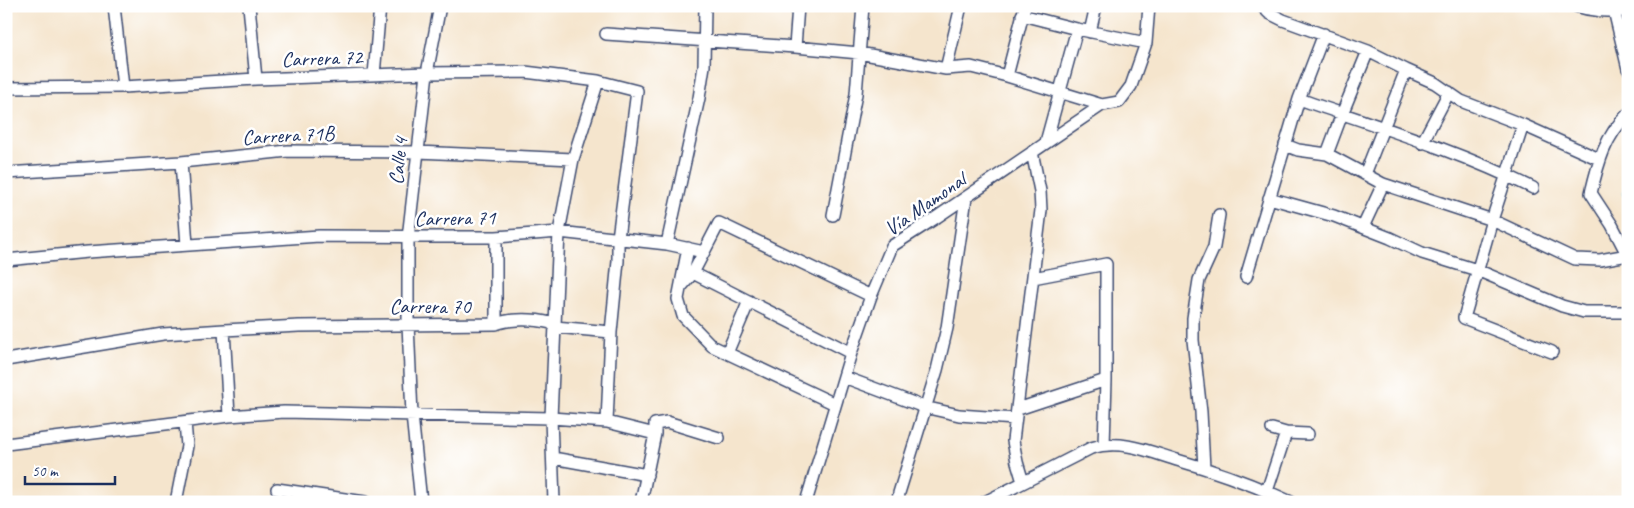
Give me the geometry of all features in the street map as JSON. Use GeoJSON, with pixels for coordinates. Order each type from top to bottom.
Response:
{"type":"FeatureCollection","features":[{"type":"Feature","properties":{"kind":"street"},"geometry":{"type":"LineString","coordinates":[[114,6],[123,87]]}},
{"type":"Feature","properties":{"kind":"street"},"geometry":{"type":"LineString","coordinates":[[249,6],[256,79]]}},
{"type":"Feature","properties":{"kind":"street"},"geometry":{"type":"LineString","coordinates":[[374,75],[380,6]]}},
{"type":"Feature","properties":{"kind":"street","name":"Calle 4"},"geometry":{"type":"LineString","coordinates":[[421,502],[412,416],[408,324],[408,238],[427,73],[440,6]]}},
{"type":"Feature","properties":{"kind":"street"},"geometry":{"type":"LineString","coordinates":[[667,244],[699,98],[704,66],[705,6]]}},
{"type":"Feature","properties":{"kind":"street"},"geometry":{"type":"LineString","coordinates":[[795,47],[798,6]]}},
{"type":"Feature","properties":{"kind":"street"},"geometry":{"type":"LineString","coordinates":[[833,215],[856,94],[863,6]]}},
{"type":"Feature","properties":{"kind":"street"},"geometry":{"type":"LineString","coordinates":[[946,69],[961,6]]}},
{"type":"Feature","properties":{"kind":"street"},"geometry":{"type":"LineString","coordinates":[[1090,32],[1096,6]]}},
{"type":"Feature","properties":{"kind":"street","name":"Vía Mamonal"},"geometry":{"type":"LineString","coordinates":[[806,502],[870,296],[892,246],[1102,105],[1118,102],[1131,86],[1146,43],[1149,6]]}},
{"type":"Feature","properties":{"kind":"street"},"geometry":{"type":"LineString","coordinates":[[1262,6],[1269,13],[1283,20],[1368,52],[1435,83],[1462,101],[1599,159]]}},
{"type":"Feature","properties":{"kind":"street"},"geometry":{"type":"LineString","coordinates":[[1576,6],[1594,11],[1613,9],[1628,11]]}},
{"type":"Feature","properties":{"kind":"street"},"geometry":{"type":"LineString","coordinates":[[1613,9],[1628,68]]}},
{"type":"Feature","properties":{"kind":"street"},"geometry":{"type":"LineString","coordinates":[[1007,76],[1024,11],[1077,29],[1146,43]]}},
{"type":"Feature","properties":{"kind":"street"},"geometry":{"type":"LineString","coordinates":[[1046,142],[1077,29]]}},
{"type":"Feature","properties":{"kind":"street"},"geometry":{"type":"LineString","coordinates":[[606,34],[704,39],[859,53],[946,69],[971,67],[1102,105]]}},
{"type":"Feature","properties":{"kind":"street"},"geometry":{"type":"LineString","coordinates":[[1246,277],[1299,99],[1324,34]]}},
{"type":"Feature","properties":{"kind":"street"},"geometry":{"type":"LineString","coordinates":[[1327,154],[1368,52]]}},
{"type":"Feature","properties":{"kind":"street"},"geometry":{"type":"LineString","coordinates":[[1364,174],[1406,70]]}},
{"type":"Feature","properties":{"kind":"street","name":"Carrera 72"},"geometry":{"type":"LineString","coordinates":[[6,88],[123,87],[256,79],[427,73],[525,72],[598,81],[637,91],[618,238]]}},
{"type":"Feature","properties":{"kind":"street"},"geometry":{"type":"LineString","coordinates":[[554,502],[554,458],[551,418],[559,232],[573,159],[598,81]]}},
{"type":"Feature","properties":{"kind":"street"},"geometry":{"type":"LineString","coordinates":[[1422,142],[1448,92]]}},
{"type":"Feature","properties":{"kind":"street"},"geometry":{"type":"LineString","coordinates":[[1299,99],[1422,142],[1506,175],[1532,188]]}},
{"type":"Feature","properties":{"kind":"street"},"geometry":{"type":"LineString","coordinates":[[1285,145],[1298,150],[1327,154],[1383,184],[1492,220],[1575,259],[1600,260],[1628,256],[1612,225],[1591,193],[1599,159],[1610,136],[1628,114]]}},
{"type":"Feature","properties":{"kind":"street"},"geometry":{"type":"LineString","coordinates":[[1522,125],[1464,318],[1552,352]]}},
{"type":"Feature","properties":{"kind":"street","name":"Carrera 71B"},"geometry":{"type":"LineString","coordinates":[[6,173],[181,162],[288,151],[418,152],[573,159]]}},
{"type":"Feature","properties":{"kind":"street"},"geometry":{"type":"LineString","coordinates":[[1023,482],[1013,441],[1041,210],[1040,191],[1032,152]]}},
{"type":"Feature","properties":{"kind":"street"},"geometry":{"type":"LineString","coordinates":[[181,162],[187,244]]}},
{"type":"Feature","properties":{"kind":"street"},"geometry":{"type":"LineString","coordinates":[[1363,227],[1383,184]]}},
{"type":"Feature","properties":{"kind":"street"},"geometry":{"type":"LineString","coordinates":[[898,502],[924,407],[937,370],[949,315],[966,198]]}},
{"type":"Feature","properties":{"kind":"street"},"geometry":{"type":"LineString","coordinates":[[1269,198],[1334,216],[1422,253],[1477,270],[1562,306],[1584,312],[1628,312]]}},
{"type":"Feature","properties":{"kind":"street"},"geometry":{"type":"LineString","coordinates":[[1204,468],[1201,412],[1193,340],[1193,318],[1199,280],[1214,247],[1219,215]]}},
{"type":"Feature","properties":{"kind":"street"},"geometry":{"type":"LineString","coordinates":[[680,288],[693,272],[719,223],[870,296]]}},
{"type":"Feature","properties":{"kind":"street","name":"Carrera 71"},"geometry":{"type":"LineString","coordinates":[[6,260],[187,244],[319,236],[496,237],[559,232],[667,244],[704,252]]}},
{"type":"Feature","properties":{"kind":"street"},"geometry":{"type":"LineString","coordinates":[[496,237],[496,324]]}},
{"type":"Feature","properties":{"kind":"street"},"geometry":{"type":"LineString","coordinates":[[607,422],[618,238]]}},
{"type":"Feature","properties":{"kind":"street"},"geometry":{"type":"LineString","coordinates":[[688,248],[678,298],[683,316],[712,346],[835,404]]}},
{"type":"Feature","properties":{"kind":"street"},"geometry":{"type":"LineString","coordinates":[[1033,278],[1106,264],[1104,445]]}},
{"type":"Feature","properties":{"kind":"street"},"geometry":{"type":"LineString","coordinates":[[693,272],[851,353]]}},
{"type":"Feature","properties":{"kind":"street"},"geometry":{"type":"LineString","coordinates":[[727,353],[749,301]]}},
{"type":"Feature","properties":{"kind":"street","name":"Carrera 70"},"geometry":{"type":"LineString","coordinates":[[6,360],[163,334],[300,326],[496,324],[505,321],[545,322],[551,323],[555,327],[611,332]]}},
{"type":"Feature","properties":{"kind":"street"},"geometry":{"type":"LineString","coordinates":[[224,330],[229,416]]}},
{"type":"Feature","properties":{"kind":"street"},"geometry":{"type":"LineString","coordinates":[[844,377],[924,407],[959,415],[1017,414],[1106,380]]}},
{"type":"Feature","properties":{"kind":"street"},"geometry":{"type":"LineString","coordinates":[[6,444],[229,416],[284,412],[551,418],[607,422],[655,434]]}},
{"type":"Feature","properties":{"kind":"street"},"geometry":{"type":"LineString","coordinates":[[176,502],[187,446],[185,422]]}},
{"type":"Feature","properties":{"kind":"street"},"geometry":{"type":"LineString","coordinates":[[641,502],[655,434],[655,424],[667,422],[719,438]]}},
{"type":"Feature","properties":{"kind":"street"},"geometry":{"type":"LineString","coordinates":[[1272,429],[1308,434]]}},
{"type":"Feature","properties":{"kind":"street"},"geometry":{"type":"LineString","coordinates":[[1267,491],[1286,432]]}},
{"type":"Feature","properties":{"kind":"street"},"geometry":{"type":"LineString","coordinates":[[985,502],[1091,448],[1104,445],[1144,449],[1204,468],[1267,491],[1291,502]]}},
{"type":"Feature","properties":{"kind":"street"},"geometry":{"type":"LineString","coordinates":[[554,458],[647,475]]}},
{"type":"Feature","properties":{"kind":"street"},"geometry":{"type":"LineString","coordinates":[[277,489],[364,502]]}},
{"type":"Feature","properties":{"kind":"waterway"},"geometry":{"type":"LineString","coordinates":[[1624,194],[1628,188]]}}]}
